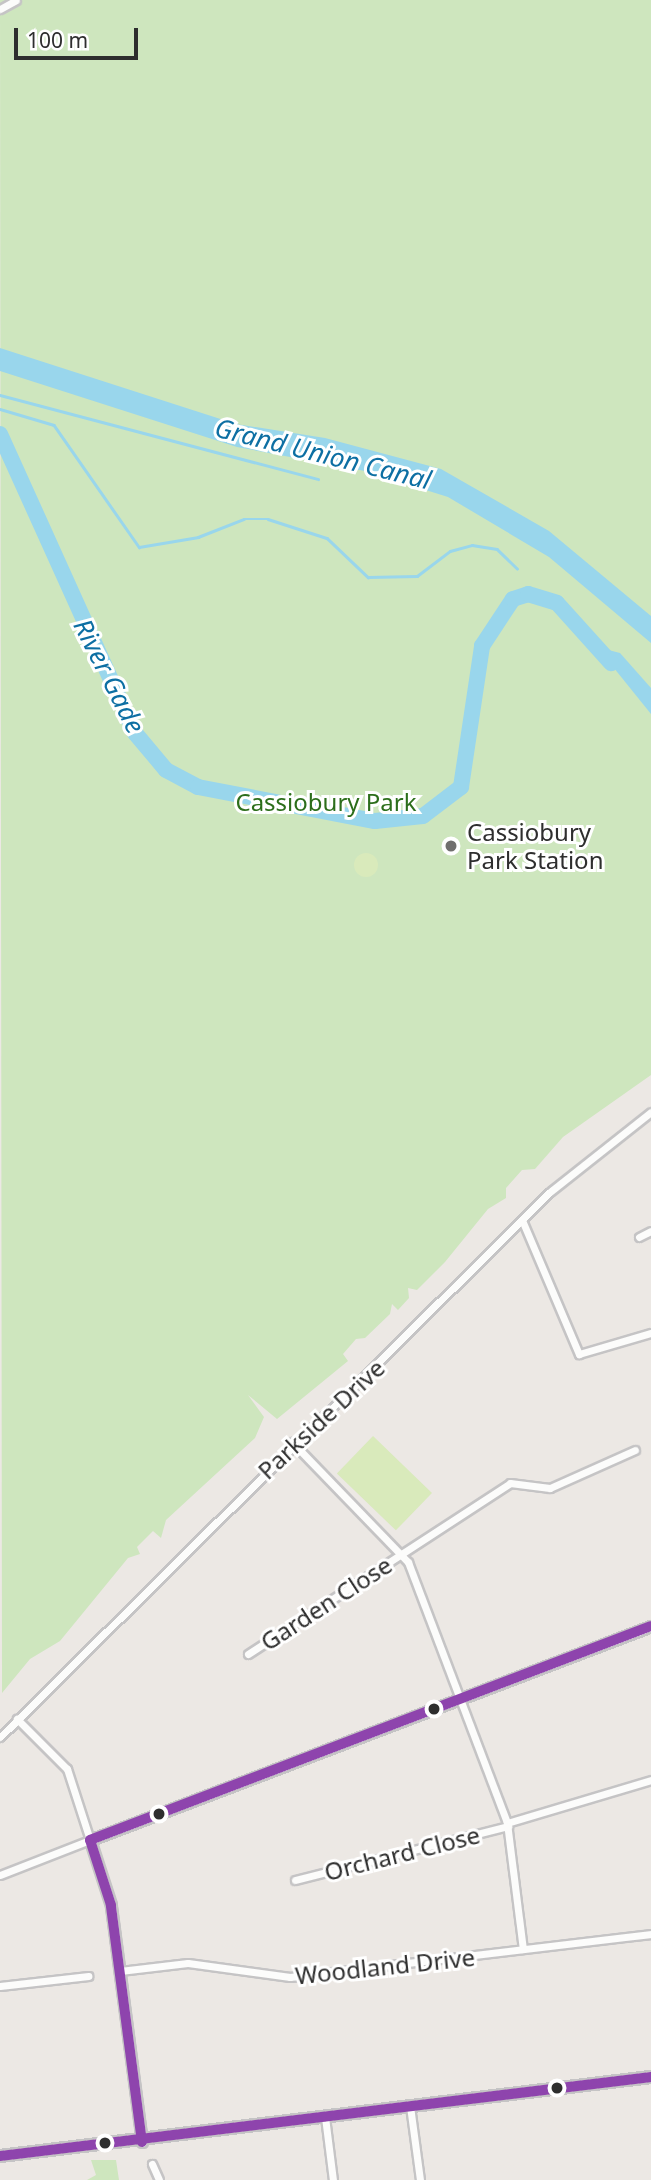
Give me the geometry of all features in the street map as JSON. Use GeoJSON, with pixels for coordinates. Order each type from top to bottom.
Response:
{"type":"FeatureCollection","features":[{"type":"Feature","properties":{"kind":"main road"},"geometry":{"type":"LineString","coordinates":[[0,2156],[142,2142],[651,2077]]}},
{"type":"Feature","properties":{"kind":"street"},"geometry":{"type":"LineString","coordinates":[[0,9],[16,0]]}},
{"type":"Feature","properties":{"kind":"street","name":"Parkside Drive"},"geometry":{"type":"LineString","coordinates":[[0,1737],[292,1441],[366,1379],[522,1220],[593,1152],[651,1112]]}},
{"type":"Feature","properties":{"kind":"street"},"geometry":{"type":"LineString","coordinates":[[522,1220],[579,1354],[651,1333]]}},
{"type":"Feature","properties":{"kind":"street"},"geometry":{"type":"LineString","coordinates":[[639,1237],[651,1231]]}},
{"type":"Feature","properties":{"kind":"street"},"geometry":{"type":"LineString","coordinates":[[292,1441],[403,1552],[507,1825],[523,1950]]}},
{"type":"Feature","properties":{"kind":"street","name":"Garden Close"},"geometry":{"type":"LineString","coordinates":[[248,1654],[510,1483],[550,1488],[635,1450]]}},
{"type":"Feature","properties":{"kind":"street"},"geometry":{"type":"LineString","coordinates":[[0,1875],[651,1626]]}},
{"type":"Feature","properties":{"kind":"street"},"geometry":{"type":"LineString","coordinates":[[17,1719],[67,1769],[111,1905],[142,2142]]}},
{"type":"Feature","properties":{"kind":"street","name":"Orchard Close"},"geometry":{"type":"LineString","coordinates":[[295,1880],[507,1825],[651,1780]]}},
{"type":"Feature","properties":{"kind":"street","name":"Woodland Drive"},"geometry":{"type":"LineString","coordinates":[[120,1971],[188,1963],[290,1977],[651,1934]]}},
{"type":"Feature","properties":{"kind":"street"},"geometry":{"type":"LineString","coordinates":[[0,1986],[88,1976]]}},
{"type":"Feature","properties":{"kind":"street"},"geometry":{"type":"LineString","coordinates":[[410,2106],[420,2180]]}},
{"type":"Feature","properties":{"kind":"street"},"geometry":{"type":"LineString","coordinates":[[325,2117],[333,2180]]}},
{"type":"Feature","properties":{"kind":"street"},"geometry":{"type":"LineString","coordinates":[[152,2164],[159,2180]]}},
{"type":"Feature","properties":{"kind":"green space","name":"Cassiobury Park"},"geometry":{"type":"Polygon","coordinates":[[[0,0],[651,0],[651,1075],[563,1137],[535,1169],[522,1170],[506,1188],[506,1198],[488,1209],[445,1262],[417,1290],[408,1288],[409,1298],[398,1310],[392,1304],[390,1314],[365,1338],[356,1339],[343,1354],[348,1361],[277,1419],[248,1395],[264,1417],[255,1438],[166,1520],[161,1538],[153,1531],[137,1547],[140,1554],[128,1558],[60,1641],[30,1659],[2,1693],[0,0]]]}},
{"type":"Feature","properties":{"kind":"green space"},"geometry":{"type":"Polygon","coordinates":[[[366,853],[375,856],[378,865],[375,874],[366,877],[357,874],[354,865],[357,856],[366,853]]]}},
{"type":"Feature","properties":{"kind":"green space"},"geometry":{"type":"Polygon","coordinates":[[[373,1436],[432,1493],[396,1530],[337,1473],[373,1436]]]}},
{"type":"Feature","properties":{"kind":"green space"},"geometry":{"type":"Polygon","coordinates":[[[91,2160],[116,2160],[119,2180],[87,2180],[96,2175],[91,2160]]]}},
{"type":"Feature","properties":{"kind":"water","name":"Grand Union Canal"},"geometry":{"type":"Polygon","coordinates":[[[0,348],[236,424],[325,438],[441,469],[549,531],[651,616],[651,643],[549,557],[448,497],[365,471],[237,447],[0,371],[0,348]]]}},
{"type":"Feature","properties":{"kind":"water"},"geometry":{"type":"Polygon","coordinates":[[[597,647],[620,653],[651,688],[651,714],[597,647]]]}},
{"type":"Feature","properties":{"kind":"waterway","name":"Grand Union Canal"},"geometry":{"type":"LineString","coordinates":[[0,395],[318,479]]}},
{"type":"Feature","properties":{"kind":"waterway"},"geometry":{"type":"LineString","coordinates":[[0,409],[54,425],[139,547],[198,537],[244,519],[268,519],[327,538],[368,577],[417,576],[450,551],[472,545],[497,549],[517,568]]}},
{"type":"Feature","properties":{"kind":"waterway","name":"River Gade"},"geometry":{"type":"LineString","coordinates":[[0,434],[135,733],[166,770],[198,787],[375,821],[423,816],[461,787],[482,646],[513,599],[528,594],[557,603],[611,663]]}},
{"type":"Feature","properties":{"kind":"transit line"},"geometry":{"type":"LineString","coordinates":[[142,2142],[111,1905],[90,1840],[651,1626]]}},
{"type":"Feature","properties":{"kind":"transit line"},"geometry":{"type":"LineString","coordinates":[[0,2156],[651,2077]]}},
{"type":"Feature","properties":{"kind":"place","name":"Cassiobury Park Station"},"geometry":{"type":"Point","coordinates":[451,846]}}]}
